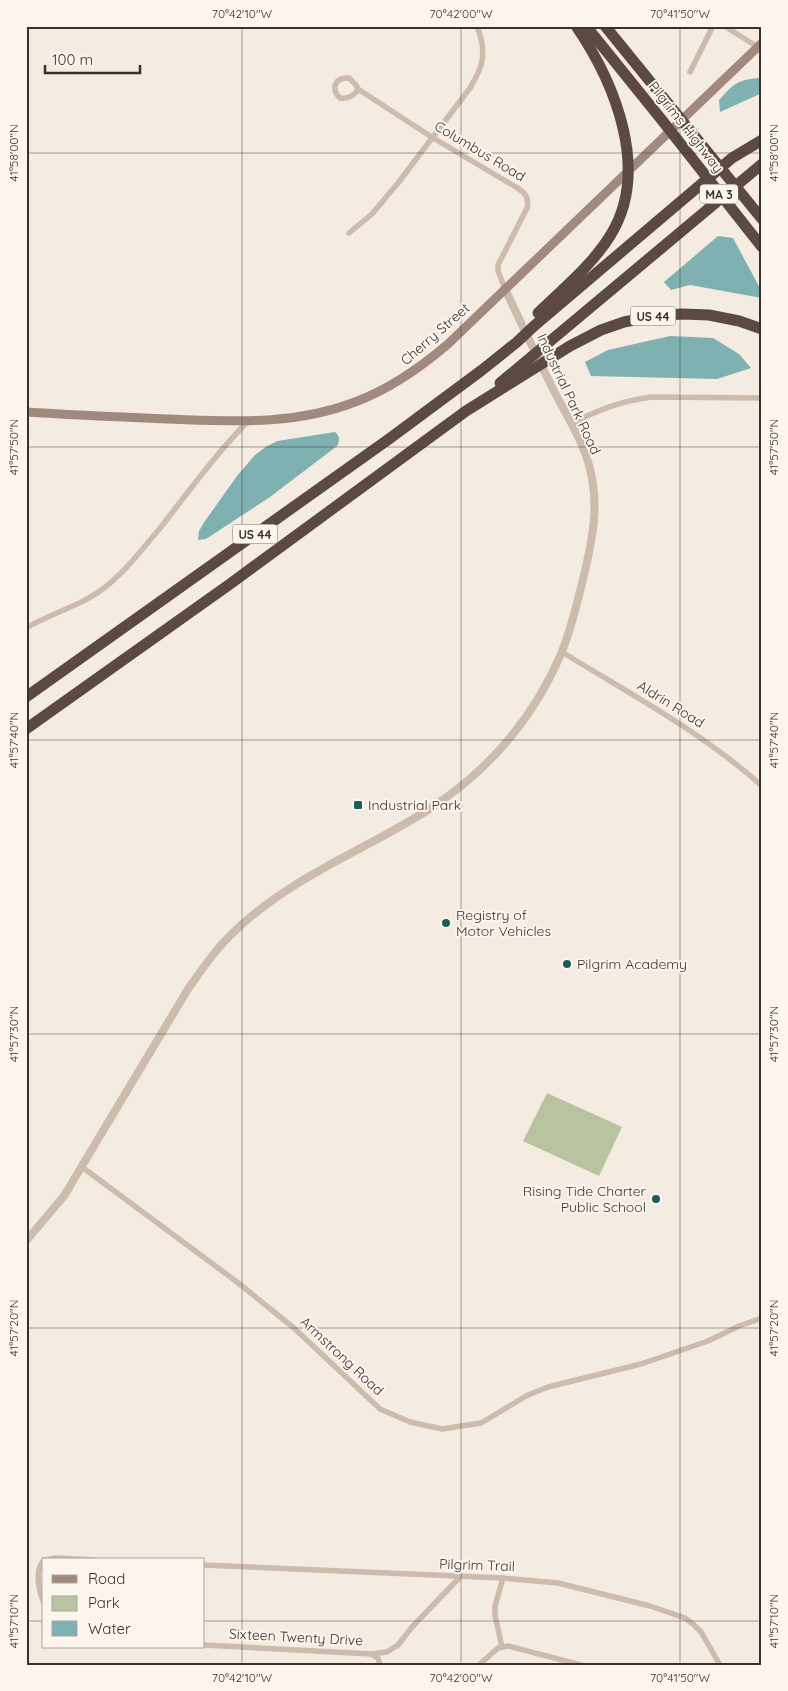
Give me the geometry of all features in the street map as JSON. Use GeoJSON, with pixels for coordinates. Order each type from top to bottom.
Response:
{"type":"FeatureCollection","features":[{"type":"Feature","properties":{"kind":"highway"},"geometry":{"type":"LineString","coordinates":[[533,322],[604,245],[618,221],[628,187],[628,155],[622,126],[610,91],[594,54],[576,26]]}},
{"type":"Feature","properties":{"kind":"highway","name":"Pilgrims Highway"},"geometry":{"type":"LineString","coordinates":[[586,26],[661,118],[762,248]]}},
{"type":"Feature","properties":{"kind":"highway","name":"Pilgrims Highway"},"geometry":{"type":"LineString","coordinates":[[605,26],[762,219]]}},
{"type":"Feature","properties":{"kind":"highway"},"geometry":{"type":"LineString","coordinates":[[533,322],[732,158],[762,140]]}},
{"type":"Feature","properties":{"kind":"highway"},"geometry":{"type":"LineString","coordinates":[[528,365],[544,345],[762,164]]}},
{"type":"Feature","properties":{"kind":"highway","name":"US 44"},"geometry":{"type":"LineString","coordinates":[[26,729],[230,584],[528,365],[552,358],[601,330],[624,322],[654,316],[709,315],[739,321],[762,329]]}},
{"type":"Feature","properties":{"kind":"highway","name":"US 44"},"geometry":{"type":"LineString","coordinates":[[26,697],[389,439],[482,370],[533,322]]}},
{"type":"Feature","properties":{"kind":"main road","name":"Cherry Street"},"geometry":{"type":"LineString","coordinates":[[26,412],[248,421],[280,420],[316,414],[356,402],[385,388],[410,374],[448,344],[760,45]]}},
{"type":"Feature","properties":{"kind":"street"},"geometry":{"type":"LineString","coordinates":[[349,233],[372,214],[398,183],[480,72],[483,49],[477,26]]}},
{"type":"Feature","properties":{"kind":"street"},"geometry":{"type":"LineString","coordinates":[[690,72],[713,26]]}},
{"type":"Feature","properties":{"kind":"street"},"geometry":{"type":"LineString","coordinates":[[724,26],[760,45]]}},
{"type":"Feature","properties":{"kind":"street","name":"Columbus Road"},"geometry":{"type":"LineString","coordinates":[[358,90],[522,191],[528,199],[524,215],[501,255],[498,265],[498,271],[505,289]]}},
{"type":"Feature","properties":{"kind":"street","name":"Industrial Park Road"},"geometry":{"type":"LineString","coordinates":[[26,1241],[64,1196],[188,989],[225,940],[282,894],[427,810],[470,779],[502,748],[525,719],[548,681],[562,652],[577,604],[594,531],[593,484],[586,453],[505,289]]}},
{"type":"Feature","properties":{"kind":"street"},"geometry":{"type":"LineString","coordinates":[[572,424],[606,406],[635,399],[651,397],[762,398]]}},
{"type":"Feature","properties":{"kind":"street"},"geometry":{"type":"LineString","coordinates":[[26,628],[85,600],[121,573],[140,553],[224,447],[248,421]]}},
{"type":"Feature","properties":{"kind":"street","name":"Aldrin Road"},"geometry":{"type":"LineString","coordinates":[[562,652],[718,749],[762,786]]}},
{"type":"Feature","properties":{"kind":"street","name":"Armstrong Road"},"geometry":{"type":"LineString","coordinates":[[82,1167],[280,1316],[380,1409],[410,1422],[442,1429],[481,1423],[528,1395],[548,1387],[642,1364],[708,1341],[739,1326],[762,1318]]}},
{"type":"Feature","properties":{"kind":"street"},"geometry":{"type":"LineString","coordinates":[[42,1563],[39,1568],[39,1583],[42,1595]]}},
{"type":"Feature","properties":{"kind":"street","name":"Pilgrim Trail"},"geometry":{"type":"LineString","coordinates":[[205,1565],[503,1578],[539,1580],[563,1584],[672,1613],[689,1620],[698,1628],[709,1643],[720,1665]]}},
{"type":"Feature","properties":{"kind":"street"},"geometry":{"type":"LineString","coordinates":[[371,1654],[387,1652],[398,1644],[460,1577]]}},
{"type":"Feature","properties":{"kind":"street"},"geometry":{"type":"LineString","coordinates":[[502,1647],[494,1615],[503,1578]]}},
{"type":"Feature","properties":{"kind":"street","name":"Sixteen Twenty Drive"},"geometry":{"type":"LineString","coordinates":[[205,1645],[346,1651],[371,1654],[378,1658],[380,1665]]}},
{"type":"Feature","properties":{"kind":"street"},"geometry":{"type":"LineString","coordinates":[[479,1665],[498,1648],[508,1646],[581,1665]]}},
{"type":"Feature","properties":{"kind":"street"},"geometry":{"type":"LineString","coordinates":[[486,1658],[490,1665]]}},
{"type":"Feature","properties":{"kind":"green space"},"geometry":{"type":"Polygon","coordinates":[[[547,1093],[622,1127],[599,1176],[523,1141],[547,1093]]]}},
{"type":"Feature","properties":{"kind":"water"},"geometry":{"type":"Polygon","coordinates":[[[762,78],[762,93],[720,112],[719,100],[733,86],[748,79],[762,78]]]}},
{"type":"Feature","properties":{"kind":"water"},"geometry":{"type":"Polygon","coordinates":[[[718,236],[733,238],[762,292],[762,298],[690,285],[671,290],[664,282],[718,236]]]}},
{"type":"Feature","properties":{"kind":"water"},"geometry":{"type":"Polygon","coordinates":[[[670,336],[713,338],[739,354],[751,368],[717,379],[591,376],[585,362],[608,350],[670,336]]]}},
{"type":"Feature","properties":{"kind":"water"},"geometry":{"type":"Polygon","coordinates":[[[335,432],[339,438],[337,446],[270,497],[206,539],[198,540],[199,531],[205,521],[237,476],[255,455],[278,441],[335,432]]]}},
{"type":"Feature","properties":{"kind":"place","name":"Industrial Park"},"geometry":{"type":"Point","coordinates":[358,805]}},
{"type":"Feature","properties":{"kind":"place","name":"Registry of Motor Vehicles"},"geometry":{"type":"Point","coordinates":[446,923]}},
{"type":"Feature","properties":{"kind":"place","name":"Pilgrim Academy"},"geometry":{"type":"Point","coordinates":[567,964]}},
{"type":"Feature","properties":{"kind":"place","name":"Rising Tide Charter Public School"},"geometry":{"type":"Point","coordinates":[656,1199]}}]}
